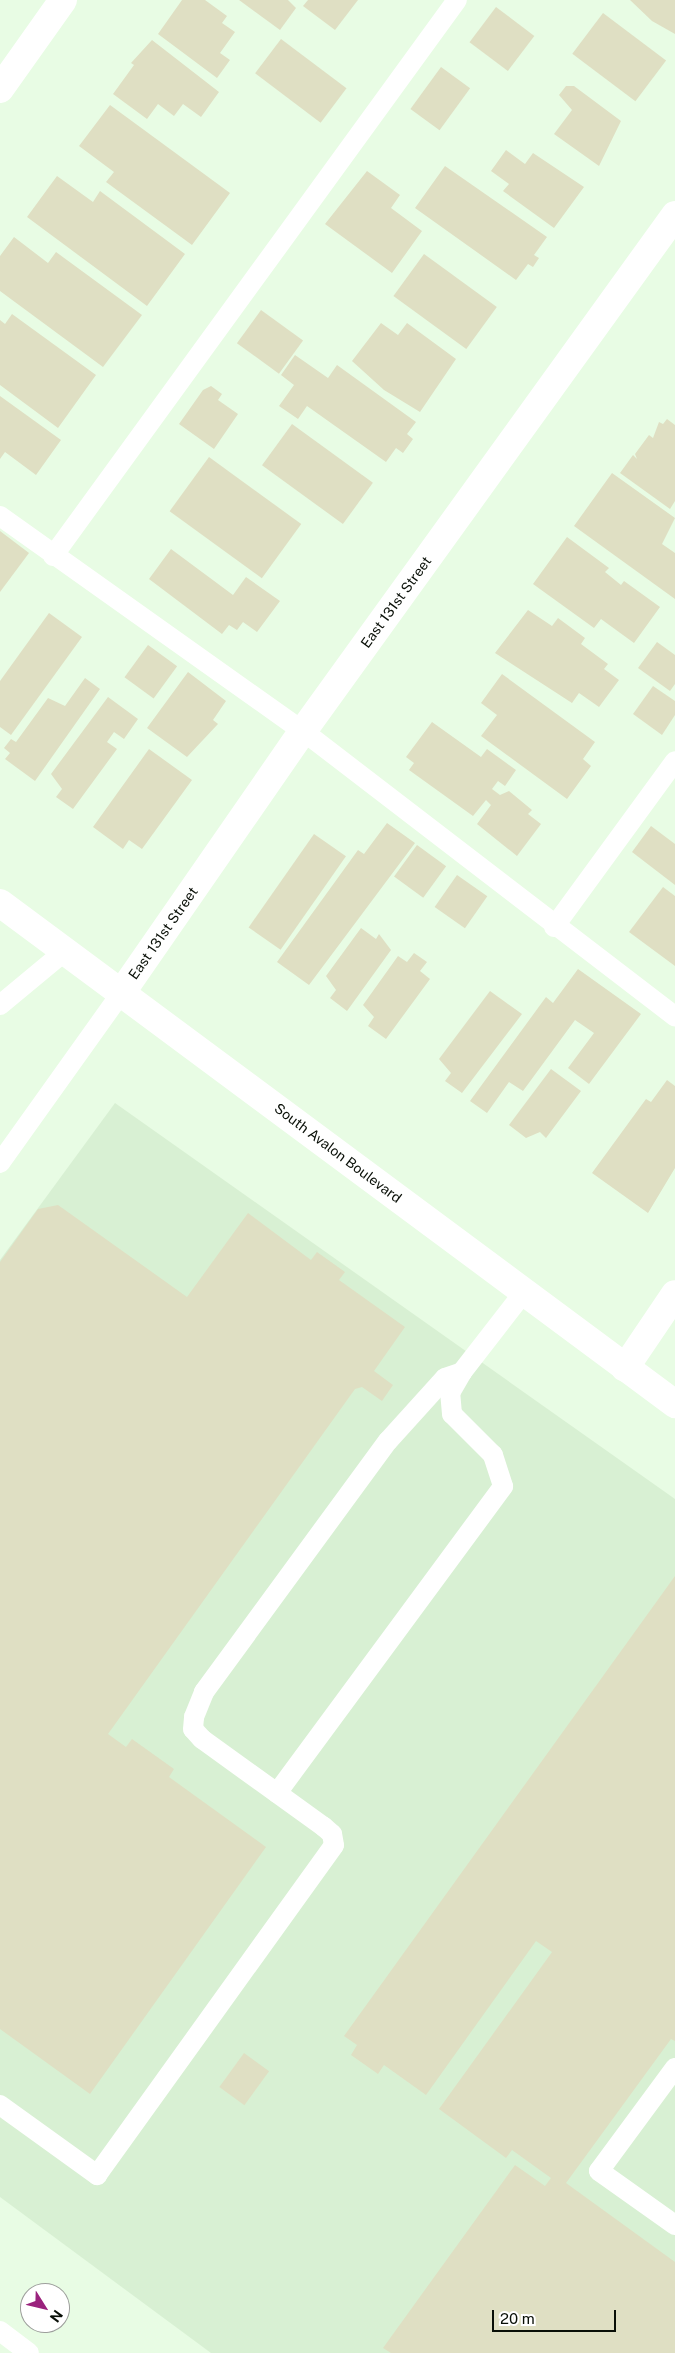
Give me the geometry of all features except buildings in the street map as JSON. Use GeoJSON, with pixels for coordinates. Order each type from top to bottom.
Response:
{"type":"FeatureCollection","features":[{"type":"Feature","properties":{"kind":"street"},"geometry":{"type":"LineString","coordinates":[[0,89],[63,0]]}},
{"type":"Feature","properties":{"kind":"street","name":"East 131st Street"},"geometry":{"type":"LineString","coordinates":[[122,992],[303,731],[675,215]]}},
{"type":"Feature","properties":{"kind":"street","name":"South Avalon Boulevard"},"geometry":{"type":"LineString","coordinates":[[0,903],[675,1404]]}},
{"type":"Feature","properties":{"kind":"street"},"geometry":{"type":"LineString","coordinates":[[625,1368],[675,1294]]}},
{"type":"Feature","properties":{"kind":"lane"},"geometry":{"type":"LineString","coordinates":[[53,556],[457,0]]}},
{"type":"Feature","properties":{"kind":"lane"},"geometry":{"type":"LineString","coordinates":[[0,516],[53,556],[303,731],[554,927],[675,1016]]}},
{"type":"Feature","properties":{"kind":"lane"},"geometry":{"type":"LineString","coordinates":[[554,927],[675,761]]}},
{"type":"Feature","properties":{"kind":"lane"},"geometry":{"type":"LineString","coordinates":[[0,1005],[65,951]]}},
{"type":"Feature","properties":{"kind":"lane"},"geometry":{"type":"LineString","coordinates":[[0,1163],[122,992]]}},
{"type":"Feature","properties":{"kind":"lane"},"geometry":{"type":"LineString","coordinates":[[0,2105],[97,2174],[334,1845],[332,1834],[202,1739],[194,1729],[194,1717],[204,1692],[388,1441],[452,1381],[524,1292]]}},
{"type":"Feature","properties":{"kind":"lane"},"geometry":{"type":"LineString","coordinates":[[277,1793],[503,1486],[501,1472],[486,1447],[460,1427],[452,1414],[452,1381]]}},
{"type":"Feature","properties":{"kind":"lane"},"geometry":{"type":"LineString","coordinates":[[675,2068],[599,2171],[675,2225]]}},
{"type":"Feature","properties":{"kind":"lane"},"geometry":{"type":"LineString","coordinates":[[0,2331],[29,2353]]}},
{"type":"Feature","properties":{"kind":"shaded area"},"geometry":{"type":"Polygon","coordinates":[[[115,1103],[675,1499],[675,2353],[211,2353],[0,2197],[0,1260],[115,1103]]]}}]}
